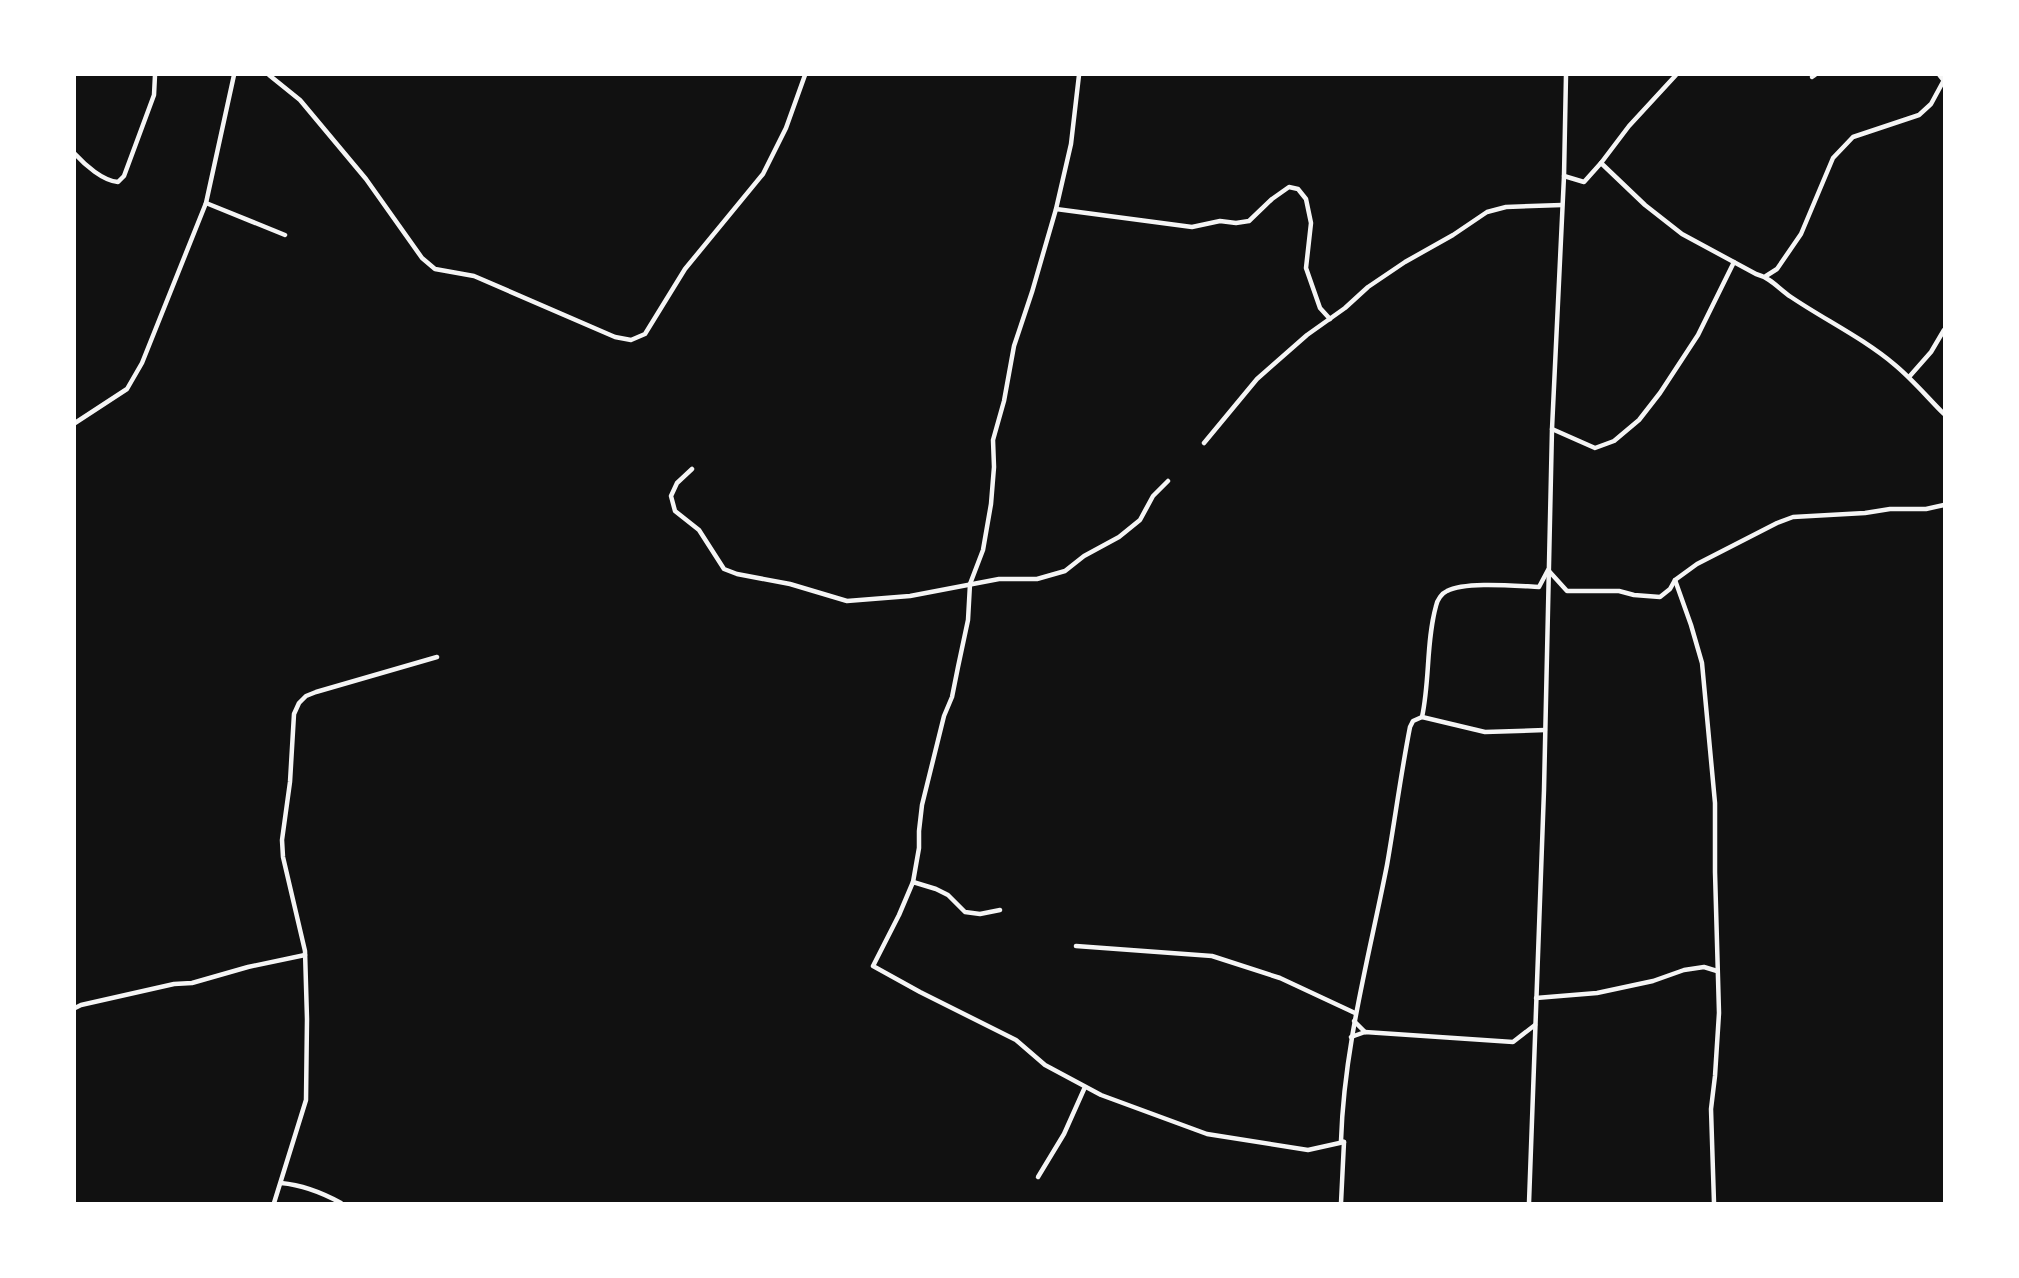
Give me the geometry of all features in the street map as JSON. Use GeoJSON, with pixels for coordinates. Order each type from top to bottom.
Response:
{"type":"FeatureCollection","features":[{"type":"Feature","properties":{"kind":"street"},"geometry":{"type":"LineString","coordinates":[[75,154],[111,182],[118,182],[124,176],[154,95],[155,75]]}},
{"type":"Feature","properties":{"kind":"street"},"geometry":{"type":"LineString","coordinates":[[75,423],[127,389],[142,363],[206,203],[234,75]]}},
{"type":"Feature","properties":{"kind":"street"},"geometry":{"type":"LineString","coordinates":[[269,75],[300,100],[366,179],[422,258],[435,268],[474,276],[615,336],[631,340],[645,334],[685,269],[763,174],[786,128],[805,75]]}},
{"type":"Feature","properties":{"kind":"street"},"geometry":{"type":"LineString","coordinates":[[1079,75],[1071,144],[1056,209],[1014,346],[1004,400],[993,440],[994,466],[991,504],[983,550],[970,584],[968,620],[952,697],[944,716],[922,805],[914,882],[874,966],[920,992],[1016,1040],[1045,1064],[1101,1096],[1207,1134],[1308,1150],[1344,1142]]}},
{"type":"Feature","properties":{"kind":"street"},"geometry":{"type":"LineString","coordinates":[[1529,1203],[1549,630],[1548,570],[1552,429],[1559,306],[1566,75]]}},
{"type":"Feature","properties":{"kind":"street"},"geometry":{"type":"LineString","coordinates":[[1564,176],[1584,182],[1629,126],[1676,75]]}},
{"type":"Feature","properties":{"kind":"street"},"geometry":{"type":"LineString","coordinates":[[1766,276],[1777,269],[1801,234],[1833,158],[1853,137],[1920,115],[1931,104],[1944,80],[1940,75]]}},
{"type":"Feature","properties":{"kind":"street"},"geometry":{"type":"LineString","coordinates":[[1601,163],[1645,205],[1682,234],[1756,274],[1766,276],[1790,296],[1869,345],[1909,378],[1944,414]]}},
{"type":"Feature","properties":{"kind":"street"},"geometry":{"type":"LineString","coordinates":[[1056,209],[1192,227],[1220,221],[1236,223],[1249,221],[1272,199],[1289,187],[1298,189],[1306,199],[1311,223],[1307,243],[1306,268],[1320,308],[1330,319]]}},
{"type":"Feature","properties":{"kind":"street"},"geometry":{"type":"LineString","coordinates":[[206,203],[284,235]]}},
{"type":"Feature","properties":{"kind":"street"},"geometry":{"type":"LineString","coordinates":[[1204,443],[1256,379],[1307,335],[1345,308],[1368,287],[1405,262],[1453,235],[1488,212],[1506,207],[1562,205]]}},
{"type":"Feature","properties":{"kind":"street"},"geometry":{"type":"LineString","coordinates":[[1552,429],[1596,448],[1614,441],[1639,420],[1660,393],[1698,335],[1734,262]]}},
{"type":"Feature","properties":{"kind":"street"},"geometry":{"type":"LineString","coordinates":[[1909,378],[1931,352],[1944,330]]}},
{"type":"Feature","properties":{"kind":"street"},"geometry":{"type":"LineString","coordinates":[[692,469],[677,484],[671,496],[675,511],[699,530],[724,569],[737,574],[790,584],[847,601],[910,596],[999,579],[1037,579],[1065,571],[1084,556],[1120,537],[1140,520],[1153,496],[1168,481]]}},
{"type":"Feature","properties":{"kind":"street"},"geometry":{"type":"LineString","coordinates":[[1548,570],[1567,590],[1619,591],[1634,595],[1660,597],[1670,589],[1675,580],[1712,556],[1777,523],[1793,517],[1865,513],[1890,509],[1926,509],[1944,505]]}},
{"type":"Feature","properties":{"kind":"street"},"geometry":{"type":"LineString","coordinates":[[1422,717],[1426,698],[1430,641],[1436,604],[1445,591],[1454,588],[1480,586],[1539,587],[1548,570]]}},
{"type":"Feature","properties":{"kind":"street"},"geometry":{"type":"LineString","coordinates":[[1675,580],[1692,625],[1702,663],[1715,803],[1714,872],[1719,1013],[1715,1076],[1710,1109],[1714,1203]]}},
{"type":"Feature","properties":{"kind":"street"},"geometry":{"type":"LineString","coordinates":[[274,1203],[306,1100],[307,1019],[305,955],[282,848],[290,782],[294,714],[306,696],[316,692],[437,657]]}},
{"type":"Feature","properties":{"kind":"street"},"geometry":{"type":"LineString","coordinates":[[1341,1203],[1344,1142],[1341,1141],[1342,1113],[1351,1037],[1387,865],[1410,727],[1413,721],[1422,717],[1485,732],[1545,730]]}},
{"type":"Feature","properties":{"kind":"street"},"geometry":{"type":"LineString","coordinates":[[914,882],[948,895],[966,912],[980,914],[1000,910]]}},
{"type":"Feature","properties":{"kind":"street"},"geometry":{"type":"LineString","coordinates":[[1076,946],[1212,956],[1280,978],[1356,1012]]}},
{"type":"Feature","properties":{"kind":"street"},"geometry":{"type":"LineString","coordinates":[[75,1008],[174,984],[192,983],[248,967],[305,955]]}},
{"type":"Feature","properties":{"kind":"street"},"geometry":{"type":"LineString","coordinates":[[1536,998],[1597,993],[1653,981],[1684,970],[1704,967],[1717,971]]}},
{"type":"Feature","properties":{"kind":"street"},"geometry":{"type":"LineString","coordinates":[[1354,1021],[1365,1032]]}},
{"type":"Feature","properties":{"kind":"street"},"geometry":{"type":"LineString","coordinates":[[1351,1037],[1365,1032],[1513,1042],[1535,1025]]}},
{"type":"Feature","properties":{"kind":"street"},"geometry":{"type":"LineString","coordinates":[[1038,1177],[1064,1134],[1085,1087]]}},
{"type":"Feature","properties":{"kind":"street"},"geometry":{"type":"LineString","coordinates":[[281,1183],[300,1185],[324,1194],[340,1203]]}}]}
